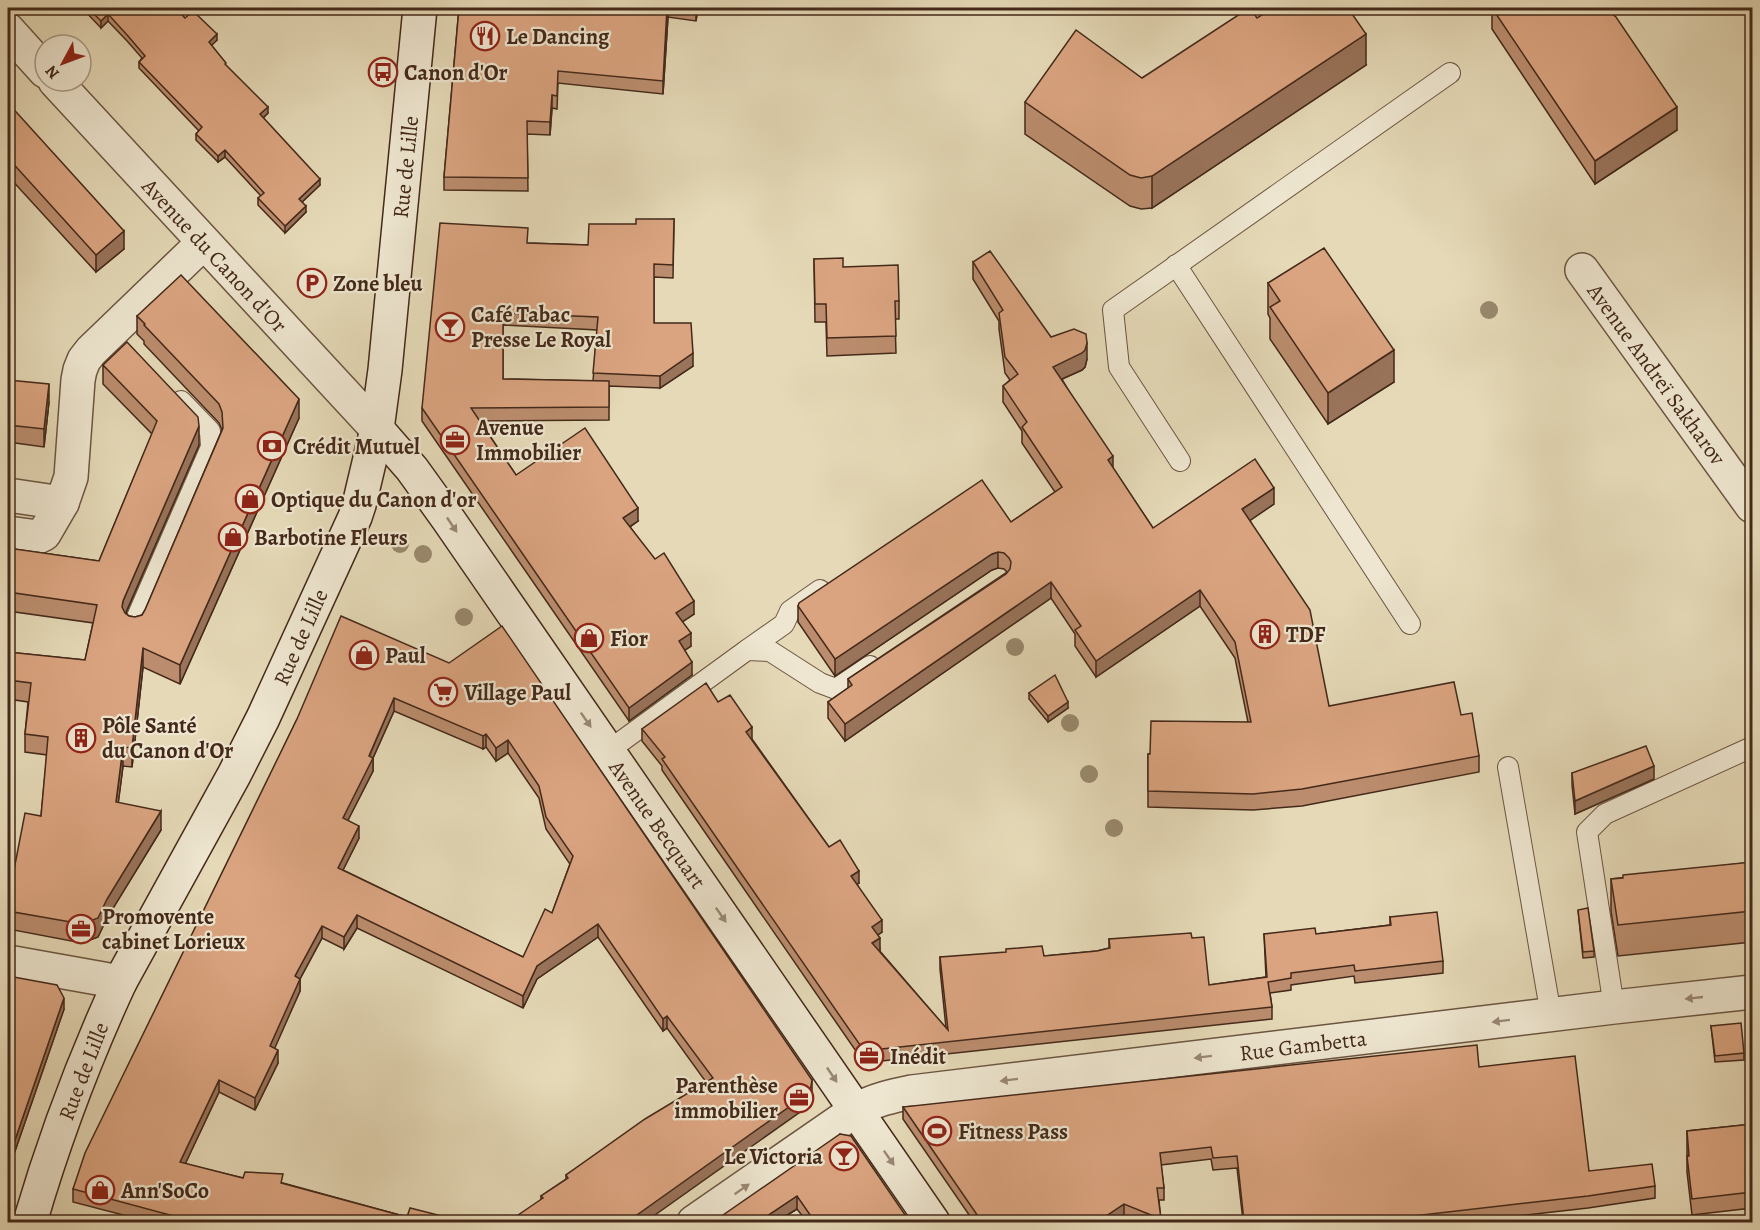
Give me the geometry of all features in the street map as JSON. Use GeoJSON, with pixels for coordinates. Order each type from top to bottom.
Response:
{"type":"FeatureCollection","features":[{"type":"Feature","properties":{"kind":"street","name":"Rue de Lille"},"geometry":{"type":"LineString","coordinates":[[36,1221],[79,1078],[95,1037],[120,982],[263,718],[355,517],[377,429],[420,8]]}},
{"type":"Feature","properties":{"kind":"street"},"geometry":{"type":"LineString","coordinates":[[8,30],[33,58]]}},
{"type":"Feature","properties":{"kind":"street","name":"Avenue du Canon d'Or"},"geometry":{"type":"LineString","coordinates":[[65,93],[377,429]]}},
{"type":"Feature","properties":{"kind":"street"},"geometry":{"type":"LineString","coordinates":[[8,532],[38,537],[45,534],[62,503],[72,477],[80,370],[84,360],[91,351],[121,338],[203,243]]}},
{"type":"Feature","properties":{"kind":"street","name":"Avenue Andreï Sakharov"},"geometry":{"type":"LineString","coordinates":[[1582,270],[1752,506]]}},
{"type":"Feature","properties":{"kind":"street","name":"Avenue Becquart"},"geometry":{"type":"LineString","coordinates":[[377,429],[412,469],[933,1222]]}},
{"type":"Feature","properties":{"kind":"street"},"geometry":{"type":"LineString","coordinates":[[8,495],[62,503]]}},
{"type":"Feature","properties":{"kind":"street"},"geometry":{"type":"LineString","coordinates":[[8,962],[120,982]]}},
{"type":"Feature","properties":{"kind":"street","name":"Rue Gambetta"},"geometry":{"type":"LineString","coordinates":[[694,1222],[856,1110],[887,1096],[1752,992]]}},
{"type":"Feature","properties":{"kind":"lane"},"geometry":{"type":"LineString","coordinates":[[1180,460],[1119,367],[1113,310],[1450,73]]}},
{"type":"Feature","properties":{"kind":"lane"},"geometry":{"type":"LineString","coordinates":[[1176,266],[1410,624]]}},
{"type":"Feature","properties":{"kind":"lane"},"geometry":{"type":"LineString","coordinates":[[134,624],[211,447],[210,432],[169,389]]}},
{"type":"Feature","properties":{"kind":"lane"},"geometry":{"type":"LineString","coordinates":[[608,751],[784,624],[790,611],[837,579]]}},
{"type":"Feature","properties":{"kind":"lane"},"geometry":{"type":"LineString","coordinates":[[747,650],[770,651],[820,683],[836,688],[884,657]]}},
{"type":"Feature","properties":{"kind":"lane"},"geometry":{"type":"LineString","coordinates":[[1614,1007],[1587,832],[1605,814],[1752,747]]}},
{"type":"Feature","properties":{"kind":"lane"},"geometry":{"type":"LineString","coordinates":[[1508,767],[1551,1015]]}},
{"type":"Feature","properties":{"kind":"building"},"geometry":{"type":"Polygon","coordinates":[[[88,8],[175,8],[185,18],[193,11],[217,34],[209,42],[225,64],[268,107],[260,114],[320,179],[299,199],[306,206],[285,226],[258,198],[264,193],[225,150],[218,156],[196,134],[202,127],[139,62],[145,56],[128,36],[108,14],[101,21],[88,8]]]}},
{"type":"Feature","properties":{"kind":"building"},"geometry":{"type":"Polygon","coordinates":[[[459,8],[667,8],[663,81],[558,71],[557,96],[552,95],[550,122],[527,121],[528,178],[444,177],[459,8]]]}},
{"type":"Feature","properties":{"kind":"building"},"geometry":{"type":"Polygon","coordinates":[[[1249,8],[1257,18],[1273,8],[1348,8],[1366,34],[1152,176],[1141,178],[1130,175],[1025,102],[1076,30],[1142,78],[1249,8]]]}},
{"type":"Feature","properties":{"kind":"building"},"geometry":{"type":"Polygon","coordinates":[[[1492,8],[1604,8],[1616,17],[1677,107],[1595,161],[1492,8]]]}},
{"type":"Feature","properties":{"kind":"building"},"geometry":{"type":"Polygon","coordinates":[[[8,103],[124,231],[96,255],[8,158],[8,103]]]}},
{"type":"Feature","properties":{"kind":"building"},"geometry":{"type":"Polygon","coordinates":[[[636,219],[674,219],[673,265],[654,264],[654,323],[691,323],[693,353],[660,376],[593,373],[598,317],[503,313],[503,379],[609,381],[609,407],[471,408],[516,475],[585,428],[638,508],[623,518],[655,559],[664,553],[694,601],[676,613],[691,633],[679,641],[692,662],[629,708],[422,408],[440,223],[528,228],[527,243],[588,245],[589,224],[636,224],[636,219]]]}},
{"type":"Feature","properties":{"kind":"building"},"geometry":{"type":"Polygon","coordinates":[[[1324,248],[1394,350],[1328,393],[1270,307],[1280,301],[1268,283],[1324,248]]]}},
{"type":"Feature","properties":{"kind":"building"},"geometry":{"type":"Polygon","coordinates":[[[990,251],[1051,337],[1074,329],[1086,334],[1087,343],[1082,353],[1053,367],[1113,456],[1108,460],[1153,528],[1255,459],[1274,488],[1242,509],[1310,610],[1329,706],[1454,682],[1461,715],[1472,713],[1479,756],[1302,789],[1253,794],[1148,791],[1151,721],[1251,722],[1235,642],[1200,590],[1096,661],[1075,630],[1081,626],[1051,582],[845,724],[828,702],[852,685],[848,679],[1006,574],[1011,562],[1004,553],[992,554],[835,659],[798,606],[799,603],[982,480],[1011,522],[1062,487],[1022,427],[1027,422],[1003,386],[1018,374],[1005,357],[999,313],[1003,310],[973,262],[990,251]]]}},
{"type":"Feature","properties":{"kind":"building"},"geometry":{"type":"Polygon","coordinates":[[[843,258],[843,267],[898,265],[899,301],[895,301],[896,336],[827,338],[826,304],[815,304],[814,259],[843,258]]]}},
{"type":"Feature","properties":{"kind":"building"},"geometry":{"type":"Polygon","coordinates":[[[181,275],[299,399],[180,665],[143,648],[132,748],[123,747],[116,802],[161,811],[107,899],[98,918],[82,924],[8,911],[8,879],[12,880],[25,813],[41,816],[48,737],[25,734],[31,683],[8,680],[8,652],[85,660],[97,605],[8,592],[8,548],[99,561],[157,421],[103,365],[127,342],[198,417],[199,426],[123,601],[122,607],[129,616],[142,615],[223,428],[219,404],[137,316],[181,275]]]}},
{"type":"Feature","properties":{"kind":"building"},"geometry":{"type":"Polygon","coordinates":[[[8,380],[49,384],[44,429],[8,425],[8,380]]]}},
{"type":"Feature","properties":{"kind":"building"},"geometry":{"type":"Polygon","coordinates":[[[341,616],[449,663],[502,626],[812,1080],[810,1092],[627,1222],[508,1222],[568,1178],[566,1175],[645,1119],[713,1078],[667,1016],[663,1019],[598,924],[537,966],[523,996],[357,915],[344,937],[322,926],[295,976],[300,979],[270,1046],[278,1050],[255,1098],[219,1080],[180,1162],[243,1178],[245,1172],[283,1174],[281,1183],[407,1217],[410,1208],[442,1216],[441,1221],[447,1222],[196,1222],[73,1189],[85,1153],[297,719],[341,616]],[[394,698],[369,756],[373,758],[343,818],[359,826],[338,868],[523,957],[545,909],[552,913],[573,856],[546,817],[539,786],[508,740],[496,748],[486,734],[483,736],[394,698]]]}},
{"type":"Feature","properties":{"kind":"building"},"geometry":{"type":"Polygon","coordinates":[[[1055,675],[1068,702],[1048,716],[1029,693],[1055,675]]]}},
{"type":"Feature","properties":{"kind":"building"},"geometry":{"type":"Polygon","coordinates":[[[706,683],[718,702],[730,695],[752,727],[746,732],[829,847],[840,840],[859,871],[851,876],[882,920],[872,927],[880,938],[872,943],[948,1030],[940,957],[1006,952],[1006,949],[1042,946],[1044,956],[1097,951],[1110,948],[1109,939],[1191,933],[1192,938],[1204,937],[1209,985],[1267,977],[1264,934],[1315,928],[1316,934],[1391,925],[1390,917],[1437,912],[1443,961],[1355,971],[1354,965],[1291,973],[1291,978],[1268,982],[1272,1007],[872,1050],[860,1045],[662,759],[665,757],[642,729],[706,683]]]}},
{"type":"Feature","properties":{"kind":"building"},"geometry":{"type":"Polygon","coordinates":[[[1646,746],[1654,766],[1575,801],[1572,773],[1646,746]]]}},
{"type":"Feature","properties":{"kind":"building"},"geometry":{"type":"Polygon","coordinates":[[[1752,862],[1752,911],[1618,925],[1611,879],[1623,878],[1623,875],[1752,862]]]}},
{"type":"Feature","properties":{"kind":"building"},"geometry":{"type":"Polygon","coordinates":[[[1588,908],[1594,951],[1583,952],[1578,910],[1588,908]]]}},
{"type":"Feature","properties":{"kind":"building"},"geometry":{"type":"Polygon","coordinates":[[[8,976],[57,985],[64,998],[14,1143],[9,1169],[8,1169],[8,976]]]}},
{"type":"Feature","properties":{"kind":"building"},"geometry":{"type":"Polygon","coordinates":[[[1741,1023],[1744,1053],[1715,1056],[1711,1026],[1741,1023]]]}},
{"type":"Feature","properties":{"kind":"building"},"geometry":{"type":"Polygon","coordinates":[[[1477,1045],[1479,1067],[1575,1056],[1589,1171],[1652,1164],[1655,1186],[1361,1222],[1231,1222],[1244,1221],[1237,1156],[1213,1158],[1211,1147],[1160,1153],[1164,1188],[1157,1188],[1161,1219],[1124,1204],[1097,1222],[982,1222],[903,1107],[1477,1045]]]}},
{"type":"Feature","properties":{"kind":"building"},"geometry":{"type":"Polygon","coordinates":[[[1752,1045],[1752,1063],[1749,1047],[1752,1045]]]}},
{"type":"Feature","properties":{"kind":"building"},"geometry":{"type":"Polygon","coordinates":[[[1752,1124],[1752,1192],[1692,1199],[1687,1156],[1689,1156],[1687,1131],[1752,1124]]]}},
{"type":"Feature","properties":{"kind":"building"},"geometry":{"type":"Polygon","coordinates":[[[840,1134],[851,1136],[910,1222],[815,1222],[797,1196],[758,1222],[713,1222],[840,1134]]]}},
{"type":"Feature","properties":{"kind":"place","name":"Le Dancing"},"geometry":{"type":"Point","coordinates":[485,36]}},
{"type":"Feature","properties":{"kind":"place","name":"Canon d'Or"},"geometry":{"type":"Point","coordinates":[383,72]}},
{"type":"Feature","properties":{"kind":"place","name":"Zone bleu"},"geometry":{"type":"Point","coordinates":[312,283]}},
{"type":"Feature","properties":{"kind":"place","name":"Café Tabac Presse Le Royal"},"geometry":{"type":"Point","coordinates":[450,327]}},
{"type":"Feature","properties":{"kind":"place","name":"Avenue Immobilier"},"geometry":{"type":"Point","coordinates":[455,440]}},
{"type":"Feature","properties":{"kind":"place","name":"Crédit Mutuel"},"geometry":{"type":"Point","coordinates":[272,446]}},
{"type":"Feature","properties":{"kind":"place","name":"Optique du Canon d'or"},"geometry":{"type":"Point","coordinates":[250,499]}},
{"type":"Feature","properties":{"kind":"place","name":"Barbotine Fleurs"},"geometry":{"type":"Point","coordinates":[233,537]}},
{"type":"Feature","properties":{"kind":"place","name":"TDF"},"geometry":{"type":"Point","coordinates":[1265,634]}},
{"type":"Feature","properties":{"kind":"place","name":"Fior"},"geometry":{"type":"Point","coordinates":[589,638]}},
{"type":"Feature","properties":{"kind":"place","name":"Paul"},"geometry":{"type":"Point","coordinates":[364,655]}},
{"type":"Feature","properties":{"kind":"place","name":"Village Paul"},"geometry":{"type":"Point","coordinates":[443,692]}},
{"type":"Feature","properties":{"kind":"place","name":"Pôle Santé du Canon d'Or"},"geometry":{"type":"Point","coordinates":[81,738]}},
{"type":"Feature","properties":{"kind":"place","name":"Promovente cabinet Lorieux"},"geometry":{"type":"Point","coordinates":[81,929]}},
{"type":"Feature","properties":{"kind":"place","name":"Inédit"},"geometry":{"type":"Point","coordinates":[869,1056]}},
{"type":"Feature","properties":{"kind":"place","name":"Parenthèse immobilier"},"geometry":{"type":"Point","coordinates":[799,1098]}},
{"type":"Feature","properties":{"kind":"place","name":"Fitness Pass"},"geometry":{"type":"Point","coordinates":[937,1131]}},
{"type":"Feature","properties":{"kind":"place","name":"Le Victoria"},"geometry":{"type":"Point","coordinates":[844,1156]}},
{"type":"Feature","properties":{"kind":"place","name":"Ann'SoCo"},"geometry":{"type":"Point","coordinates":[100,1190]}}]}
